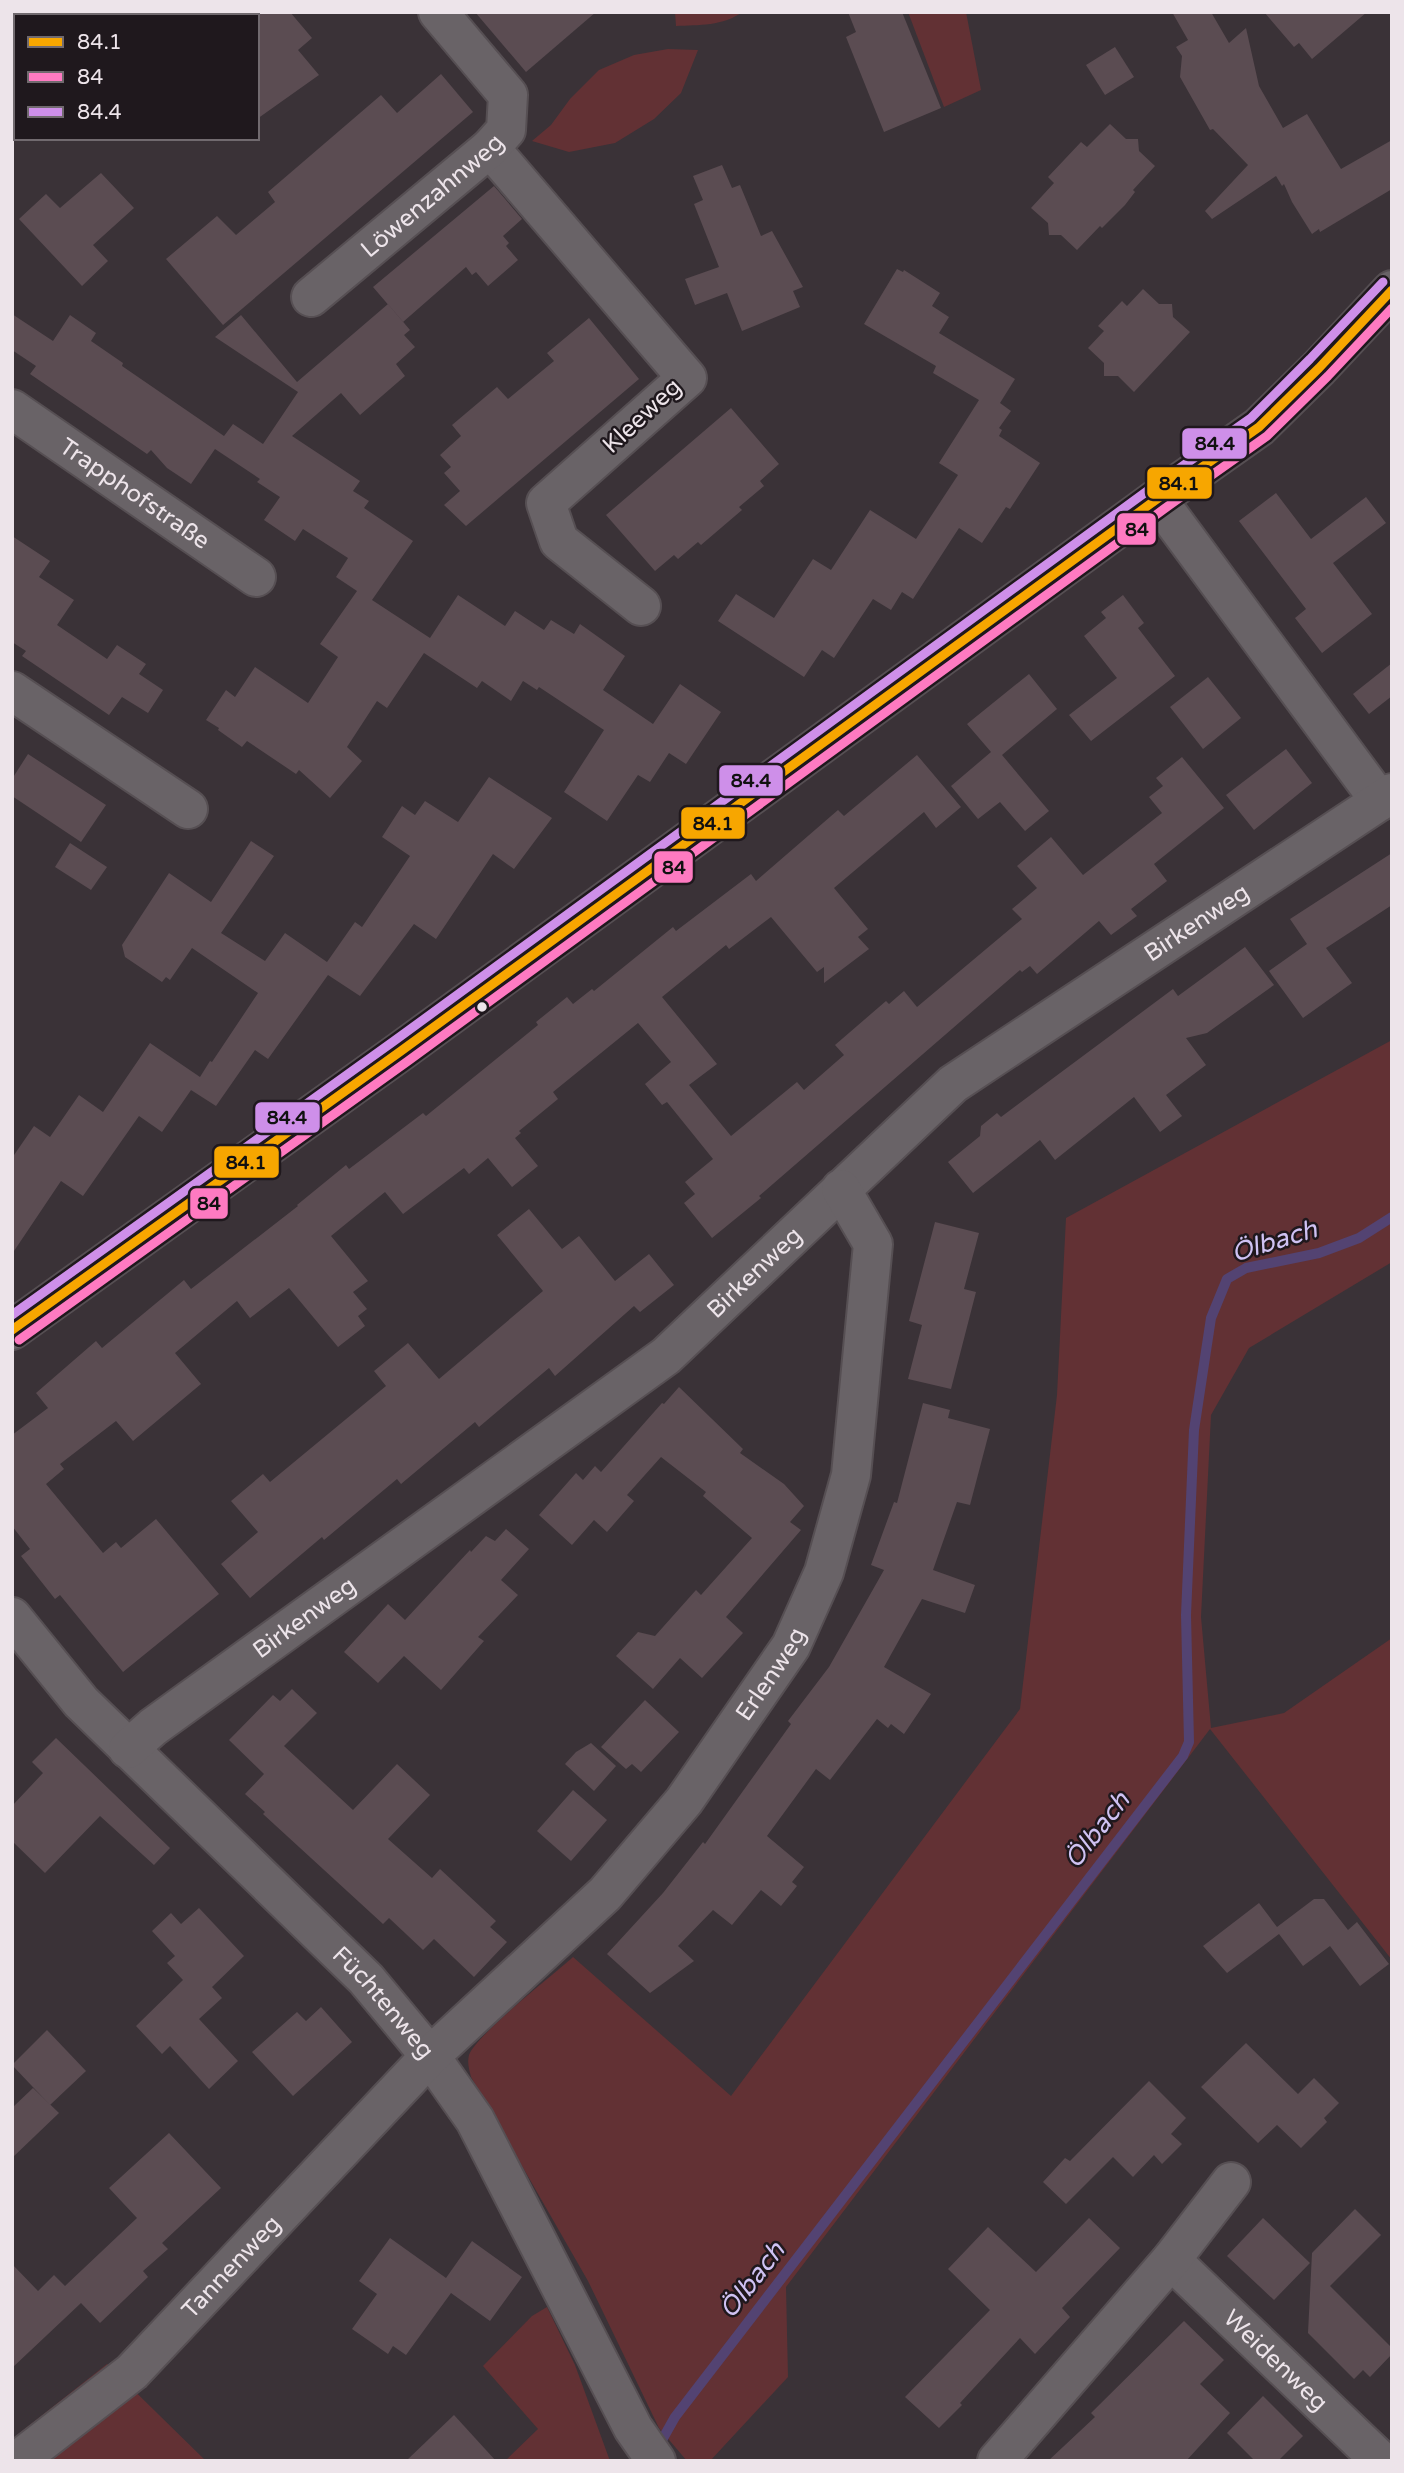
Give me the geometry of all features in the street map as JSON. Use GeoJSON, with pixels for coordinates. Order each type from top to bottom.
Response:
{"type":"FeatureCollection","features":[{"type":"Feature","properties":{"kind":"street","name":"Löwenzahnweg"},"geometry":{"type":"LineString","coordinates":[[311,297],[490,148],[506,130],[508,95],[438,12]]}},
{"type":"Feature","properties":{"kind":"street","name":"Kleeweg"},"geometry":{"type":"LineString","coordinates":[[490,148],[687,378],[546,503],[559,541],[641,606]]}},
{"type":"Feature","properties":{"kind":"street"},"geometry":{"type":"LineString","coordinates":[[12,1330],[401,1051],[1259,427],[1392,290]]}},
{"type":"Feature","properties":{"kind":"street","name":"Trapphofstraße"},"geometry":{"type":"LineString","coordinates":[[12,409],[256,577]]}},
{"type":"Feature","properties":{"kind":"street","name":"Birkenweg"},"geometry":{"type":"LineString","coordinates":[[128,1749],[164,1719],[666,1356],[953,1084],[1386,797],[1157,499]]}},
{"type":"Feature","properties":{"kind":"street"},"geometry":{"type":"LineString","coordinates":[[12,691],[188,809]]}},
{"type":"Feature","properties":{"kind":"street","name":"Erlenweg"},"geometry":{"type":"LineString","coordinates":[[430,2056],[605,1894],[684,1801],[792,1646],[824,1573],[850,1475],[873,1244],[841,1189]]}},
{"type":"Feature","properties":{"kind":"street","name":"Füchtenweg"},"geometry":{"type":"LineString","coordinates":[[12,1617],[81,1702],[366,1979],[430,2056],[475,2120],[633,2428],[656,2461]]}},
{"type":"Feature","properties":{"kind":"street","name":"Tannenweg"},"geometry":{"type":"LineString","coordinates":[[18,2461],[132,2372],[430,2056]]}},
{"type":"Feature","properties":{"kind":"street"},"geometry":{"type":"LineString","coordinates":[[997,2461],[1171,2260],[1231,2182]]}},
{"type":"Feature","properties":{"kind":"street","name":"Weidenweg"},"geometry":{"type":"LineString","coordinates":[[1171,2260],[1381,2461]]}},
{"type":"Feature","properties":{"kind":"shaded area"},"geometry":{"type":"Polygon","coordinates":[[[675,12],[742,12],[719,22],[676,26],[675,12]]]}},
{"type":"Feature","properties":{"kind":"shaded area"},"geometry":{"type":"Polygon","coordinates":[[[908,12],[966,12],[981,90],[944,107],[908,12]]]}},
{"type":"Feature","properties":{"kind":"shaded area"},"geometry":{"type":"Polygon","coordinates":[[[668,49],[698,50],[681,93],[654,119],[615,143],[569,152],[532,141],[551,125],[570,99],[599,70],[634,55],[668,49]]]}},
{"type":"Feature","properties":{"kind":"shaded area"},"geometry":{"type":"Polygon","coordinates":[[[1392,1040],[1392,1262],[1249,1348],[1211,1415],[1201,1617],[1211,1728],[1284,1713],[1392,1638],[1392,1960],[1210,1729],[786,2287],[788,2377],[710,2461],[687,2461],[659,2428],[588,2281],[471,2077],[469,2055],[486,2033],[573,1957],[731,2096],[1020,1709],[1057,1395],[1066,1218],[1392,1040]]]}},
{"type":"Feature","properties":{"kind":"shaded area"},"geometry":{"type":"Polygon","coordinates":[[[547,2307],[575,2365],[610,2461],[505,2461],[538,2429],[483,2366],[532,2316],[547,2307]]]}},
{"type":"Feature","properties":{"kind":"shaded area"},"geometry":{"type":"Polygon","coordinates":[[[107,2364],[206,2461],[12,2461],[12,2439],[107,2364]]]}},
{"type":"Feature","properties":{"kind":"building"},"geometry":{"type":"Polygon","coordinates":[[[290,12],[312,38],[298,50],[319,75],[259,118],[259,14],[290,12]]]}},
{"type":"Feature","properties":{"kind":"building"},"geometry":{"type":"Polygon","coordinates":[[[475,12],[596,12],[526,72],[475,12]]]}},
{"type":"Feature","properties":{"kind":"building"},"geometry":{"type":"Polygon","coordinates":[[[848,12],[902,12],[941,108],[884,132],[846,37],[856,32],[848,12]]]}},
{"type":"Feature","properties":{"kind":"building"},"geometry":{"type":"Polygon","coordinates":[[[1172,12],[1211,12],[1229,43],[1246,28],[1259,86],[1283,128],[1307,114],[1341,169],[1392,140],[1392,189],[1320,232],[1319,229],[1312,234],[1284,184],[1282,186],[1276,176],[1212,219],[1205,211],[1248,165],[1213,129],[1210,130],[1180,77],[1182,56],[1176,47],[1188,40],[1172,12]]]}},
{"type":"Feature","properties":{"kind":"building"},"geometry":{"type":"Polygon","coordinates":[[[1264,12],[1367,12],[1312,59],[1299,43],[1294,47],[1264,12]]]}},
{"type":"Feature","properties":{"kind":"building"},"geometry":{"type":"Polygon","coordinates":[[[1115,47],[1134,77],[1105,95],[1086,65],[1115,47]]]}},
{"type":"Feature","properties":{"kind":"building"},"geometry":{"type":"Polygon","coordinates":[[[441,74],[473,112],[223,325],[166,259],[217,216],[236,235],[275,202],[268,192],[381,95],[397,113],[441,74]]]}},
{"type":"Feature","properties":{"kind":"building"},"geometry":{"type":"Polygon","coordinates":[[[1110,124],[1126,139],[1138,139],[1139,151],[1155,166],[1133,190],[1135,192],[1125,205],[1077,250],[1061,235],[1049,235],[1048,223],[1031,208],[1054,183],[1048,177],[1081,142],[1087,147],[1110,124]]]}},
{"type":"Feature","properties":{"kind":"building"},"geometry":{"type":"Polygon","coordinates":[[[722,165],[732,188],[740,185],[761,236],[772,231],[803,287],[793,291],[800,307],[742,331],[727,293],[695,305],[685,279],[719,267],[694,204],[703,200],[693,176],[722,165]]]}},
{"type":"Feature","properties":{"kind":"building"},"geometry":{"type":"Polygon","coordinates":[[[101,173],[134,208],[93,245],[108,261],[82,286],[19,219],[46,194],[60,208],[101,173]]]}},
{"type":"Feature","properties":{"kind":"building"},"geometry":{"type":"Polygon","coordinates":[[[494,186],[522,219],[503,236],[509,243],[506,246],[518,260],[488,286],[476,272],[472,275],[466,267],[403,322],[373,287],[494,186]]]}},
{"type":"Feature","properties":{"kind":"building"},"geometry":{"type":"Polygon","coordinates":[[[897,269],[903,272],[904,270],[940,293],[932,306],[949,317],[939,333],[1015,379],[1000,403],[1011,411],[999,428],[1002,430],[999,436],[1040,463],[1010,509],[1006,507],[982,543],[959,528],[913,599],[902,592],[891,610],[873,599],[834,658],[822,650],[804,677],[718,621],[736,594],[774,618],[813,559],[831,570],[870,510],[916,539],[958,475],[939,463],[979,400],[933,373],[936,366],[864,324],[897,269]]]}},
{"type":"Feature","properties":{"kind":"building"},"geometry":{"type":"Polygon","coordinates":[[[1143,289],[1159,304],[1172,304],[1173,317],[1190,332],[1134,392],[1118,376],[1104,376],[1104,363],[1088,348],[1104,331],[1098,326],[1122,301],[1127,306],[1143,289]]]}},
{"type":"Feature","properties":{"kind":"building"},"geometry":{"type":"Polygon","coordinates":[[[388,304],[410,330],[404,335],[415,347],[396,364],[405,376],[360,415],[341,393],[292,436],[360,481],[353,491],[369,501],[364,508],[413,541],[372,600],[430,638],[458,595],[505,626],[515,611],[544,630],[551,620],[574,634],[580,624],[625,656],[603,690],[653,724],[680,684],[721,712],[686,764],[669,753],[650,782],[638,775],[607,821],[564,792],[604,730],[539,687],[537,690],[523,681],[511,701],[482,681],[477,688],[424,653],[387,708],[377,701],[347,747],[362,761],[330,798],[299,770],[296,774],[247,741],[242,747],[218,730],[219,728],[206,720],[226,690],[235,697],[255,667],[308,703],[338,657],[320,644],[357,591],[336,577],[348,558],[303,529],[295,541],[264,520],[280,497],[257,482],[260,479],[215,449],[191,484],[167,468],[151,450],[147,454],[30,374],[36,366],[12,350],[12,314],[53,341],[70,315],[96,333],[91,341],[123,363],[122,366],[224,436],[233,424],[263,444],[298,392],[215,337],[241,315],[297,382],[388,304]]]}},
{"type":"Feature","properties":{"kind":"building"},"geometry":{"type":"Polygon","coordinates":[[[589,318],[639,379],[466,526],[444,505],[460,491],[444,473],[451,467],[440,455],[461,436],[452,425],[497,387],[508,399],[554,361],[547,353],[589,318]]]}},
{"type":"Feature","properties":{"kind":"building"},"geometry":{"type":"Polygon","coordinates":[[[731,408],[779,464],[760,481],[764,486],[739,507],[742,510],[701,545],[698,542],[678,559],[674,555],[655,571],[606,515],[731,408]]]}},
{"type":"Feature","properties":{"kind":"building"},"geometry":{"type":"Polygon","coordinates":[[[1276,493],[1311,539],[1366,497],[1386,523],[1333,563],[1372,614],[1322,653],[1295,618],[1306,609],[1239,521],[1276,493]]]}},
{"type":"Feature","properties":{"kind":"building"},"geometry":{"type":"Polygon","coordinates":[[[12,536],[50,561],[39,577],[74,600],[57,625],[107,659],[117,645],[146,664],[139,674],[163,690],[148,713],[122,697],[109,715],[22,656],[26,651],[12,642],[12,536]]]}},
{"type":"Feature","properties":{"kind":"building"},"geometry":{"type":"Polygon","coordinates":[[[1123,595],[1144,623],[1138,628],[1175,676],[1091,741],[1069,715],[1117,678],[1084,636],[1106,618],[1101,612],[1123,595]]]}},
{"type":"Feature","properties":{"kind":"building"},"geometry":{"type":"Polygon","coordinates":[[[1392,663],[1392,696],[1369,714],[1353,694],[1392,663]]]}},
{"type":"Feature","properties":{"kind":"building"},"geometry":{"type":"Polygon","coordinates":[[[1029,674],[1057,709],[1002,755],[1049,811],[1025,831],[1000,802],[978,819],[951,786],[991,752],[967,724],[1029,674]]]}},
{"type":"Feature","properties":{"kind":"building"},"geometry":{"type":"Polygon","coordinates":[[[1208,677],[1241,718],[1203,749],[1170,707],[1208,677]]]}},
{"type":"Feature","properties":{"kind":"building"},"geometry":{"type":"Polygon","coordinates":[[[1286,749],[1312,783],[1254,830],[1226,795],[1286,749]]]}},
{"type":"Feature","properties":{"kind":"building"},"geometry":{"type":"Polygon","coordinates":[[[28,754],[106,805],[81,842],[12,796],[12,779],[28,754]]]}},
{"type":"Feature","properties":{"kind":"building"},"geometry":{"type":"Polygon","coordinates":[[[917,755],[961,807],[936,828],[924,812],[834,888],[868,929],[858,937],[869,949],[824,983],[824,967],[817,972],[771,917],[729,949],[726,945],[662,997],[717,1064],[689,1085],[731,1136],[797,1082],[804,1090],[844,1055],[835,1045],[886,1001],[889,1004],[904,991],[917,1007],[1022,919],[1012,909],[1037,888],[1017,866],[1051,837],[1083,875],[1162,813],[1149,797],[1163,786],[1156,778],[1182,757],[1224,808],[1154,864],[1167,881],[1131,909],[1137,916],[1111,935],[1099,921],[1037,974],[1030,966],[1022,972],[1020,970],[712,1238],[684,1203],[695,1194],[685,1182],[713,1159],[667,1102],[662,1105],[645,1084],[671,1062],[638,1023],[553,1092],[558,1099],[519,1131],[521,1133],[515,1138],[538,1166],[512,1187],[488,1158],[469,1174],[464,1168],[403,1214],[385,1192],[331,1236],[368,1281],[353,1292],[367,1309],[358,1316],[365,1326],[338,1347],[289,1288],[250,1318],[237,1301],[175,1353],[201,1384],[133,1441],[116,1421],[60,1464],[64,1469],[46,1484],[103,1553],[116,1542],[121,1548],[156,1519],[219,1594],[123,1672],[60,1595],[55,1599],[21,1556],[30,1549],[12,1526],[12,1435],[48,1408],[36,1393],[96,1341],[102,1348],[184,1280],[191,1289],[346,1165],[349,1169],[423,1113],[426,1116],[538,1025],[536,1022],[567,997],[573,1004],[592,989],[594,991],[673,927],[676,931],[751,874],[756,881],[838,810],[844,816],[917,755]]]}},
{"type":"Feature","properties":{"kind":"building"},"geometry":{"type":"Polygon","coordinates":[[[489,777],[552,818],[514,869],[493,854],[436,939],[414,924],[360,996],[328,975],[268,1059],[255,1050],[216,1106],[191,1090],[162,1132],[139,1116],[83,1196],[61,1181],[12,1254],[12,1158],[34,1126],[50,1137],[79,1095],[103,1112],[150,1043],[200,1077],[258,993],[192,948],[170,980],[166,977],[162,982],[125,957],[122,945],[169,873],[211,902],[251,841],[274,856],[221,933],[265,961],[285,933],[327,962],[355,922],[362,927],[410,856],[382,837],[402,806],[415,815],[425,801],[458,822],[489,777]]]}},
{"type":"Feature","properties":{"kind":"building"},"geometry":{"type":"Polygon","coordinates":[[[70,843],[107,867],[91,890],[55,867],[70,843]]]}},
{"type":"Feature","properties":{"kind":"building"},"geometry":{"type":"Polygon","coordinates":[[[1392,853],[1392,905],[1326,948],[1352,983],[1303,1018],[1269,971],[1307,944],[1290,919],[1392,853]]]}},
{"type":"Feature","properties":{"kind":"building"},"geometry":{"type":"Polygon","coordinates":[[[1245,947],[1274,985],[1207,1033],[1186,1038],[1206,1065],[1166,1095],[1182,1116],[1160,1132],[1134,1097],[1055,1160],[1040,1140],[973,1193],[948,1162],[980,1136],[981,1126],[997,1113],[1001,1117],[1173,989],[1178,996],[1245,947]]]}},
{"type":"Feature","properties":{"kind":"building"},"geometry":{"type":"Polygon","coordinates":[[[529,1209],[562,1249],[579,1236],[615,1281],[649,1254],[674,1285],[640,1312],[634,1306],[555,1376],[549,1368],[479,1427],[475,1422],[401,1484],[397,1479],[324,1540],[322,1537],[250,1598],[221,1564],[258,1532],[231,1501],[263,1474],[270,1482],[386,1386],[374,1371],[408,1343],[439,1379],[543,1291],[497,1235],[529,1209]]]}},
{"type":"Feature","properties":{"kind":"building"},"geometry":{"type":"Polygon","coordinates":[[[935,1222],[979,1233],[964,1289],[976,1292],[951,1389],[908,1379],[922,1325],[909,1321],[935,1222]]]}},
{"type":"Feature","properties":{"kind":"building"},"geometry":{"type":"Polygon","coordinates":[[[679,1387],[743,1449],[740,1453],[784,1484],[804,1506],[790,1522],[801,1530],[726,1617],[743,1633],[702,1678],[680,1658],[653,1689],[616,1656],[638,1632],[655,1636],[696,1590],[701,1595],[752,1538],[703,1496],[706,1492],[661,1457],[627,1495],[634,1501],[607,1532],[594,1520],[572,1545],[539,1515],[576,1473],[583,1480],[595,1466],[601,1472],[679,1387]]]}},
{"type":"Feature","properties":{"kind":"building"},"geometry":{"type":"Polygon","coordinates":[[[923,1403],[950,1410],[948,1418],[990,1429],[970,1505],[957,1502],[933,1570],[975,1585],[965,1613],[922,1599],[884,1667],[931,1694],[904,1734],[891,1724],[888,1728],[877,1719],[830,1780],[816,1769],[767,1836],[804,1867],[792,1882],[797,1886],[781,1906],[761,1890],[732,1925],[713,1910],[678,1946],[694,1961],[650,1993],[607,1954],[663,1893],[703,1842],[705,1844],[791,1724],[788,1721],[829,1667],[884,1570],[871,1565],[894,1502],[897,1503],[923,1403]]]}},
{"type":"Feature","properties":{"kind":"building"},"geometry":{"type":"Polygon","coordinates":[[[506,1529],[529,1549],[501,1580],[518,1595],[478,1637],[484,1641],[441,1690],[404,1656],[378,1683],[344,1652],[388,1604],[405,1620],[470,1550],[471,1552],[486,1536],[495,1541],[506,1529]]]}},
{"type":"Feature","properties":{"kind":"building"},"geometry":{"type":"Polygon","coordinates":[[[292,1689],[317,1713],[284,1746],[353,1810],[397,1764],[430,1795],[388,1839],[432,1878],[440,1869],[496,1921],[490,1927],[507,1942],[474,1977],[434,1939],[423,1950],[389,1918],[383,1924],[263,1814],[265,1812],[245,1794],[264,1774],[229,1740],[273,1695],[280,1701],[292,1689]]]}},
{"type":"Feature","properties":{"kind":"building"},"geometry":{"type":"Polygon","coordinates":[[[645,1700],[679,1732],[641,1772],[632,1764],[626,1769],[601,1747],[645,1700]]]}},
{"type":"Feature","properties":{"kind":"building"},"geometry":{"type":"Polygon","coordinates":[[[56,1738],[170,1848],[154,1865],[100,1816],[45,1873],[12,1841],[12,1806],[43,1773],[32,1762],[56,1738]]]}},
{"type":"Feature","properties":{"kind":"building"},"geometry":{"type":"Polygon","coordinates":[[[591,1743],[616,1766],[594,1791],[565,1764],[576,1752],[591,1743]]]}},
{"type":"Feature","properties":{"kind":"building"},"geometry":{"type":"Polygon","coordinates":[[[573,1790],[607,1820],[571,1861],[537,1831],[573,1790]]]}},
{"type":"Feature","properties":{"kind":"building"},"geometry":{"type":"Polygon","coordinates":[[[1314,1899],[1324,1899],[1348,1930],[1357,1922],[1389,1964],[1360,1986],[1330,1946],[1303,1966],[1279,1934],[1227,1973],[1203,1946],[1259,1903],[1277,1927],[1314,1899]]]}},
{"type":"Feature","properties":{"kind":"building"},"geometry":{"type":"Polygon","coordinates":[[[199,1908],[244,1956],[212,1987],[222,1998],[199,2019],[238,2061],[209,2089],[170,2046],[162,2054],[136,2026],[183,1980],[167,1963],[175,1956],[152,1931],[171,1913],[181,1924],[199,1908]]]}},
{"type":"Feature","properties":{"kind":"building"},"geometry":{"type":"Polygon","coordinates":[[[321,2007],[352,2042],[293,2096],[252,2052],[297,2012],[306,2021],[321,2007]]]}},
{"type":"Feature","properties":{"kind":"building"},"geometry":{"type":"Polygon","coordinates":[[[47,2030],[86,2071],[50,2105],[12,2065],[47,2030]]]}},
{"type":"Feature","properties":{"kind":"building"},"geometry":{"type":"Polygon","coordinates":[[[1246,2043],[1298,2094],[1314,2078],[1339,2103],[1324,2118],[1327,2122],[1301,2148],[1277,2125],[1258,2143],[1201,2087],[1246,2043]]]}},
{"type":"Feature","properties":{"kind":"building"},"geometry":{"type":"Polygon","coordinates":[[[1149,2081],[1186,2118],[1171,2134],[1182,2144],[1162,2164],[1154,2155],[1133,2177],[1113,2157],[1066,2204],[1043,2182],[1065,2158],[1070,2161],[1149,2081]]]}},
{"type":"Feature","properties":{"kind":"building"},"geometry":{"type":"Polygon","coordinates":[[[33,2088],[59,2113],[12,2158],[12,2108],[33,2088]]]}},
{"type":"Feature","properties":{"kind":"building"},"geometry":{"type":"Polygon","coordinates":[[[169,2133],[221,2188],[162,2243],[168,2249],[143,2271],[148,2277],[100,2323],[81,2303],[12,2368],[12,2264],[38,2291],[54,2275],[65,2286],[137,2218],[109,2188],[169,2133]]]}},
{"type":"Feature","properties":{"kind":"building"},"geometry":{"type":"Polygon","coordinates":[[[1355,2209],[1381,2235],[1330,2286],[1392,2348],[1392,2354],[1370,2377],[1363,2370],[1354,2379],[1308,2333],[1312,2253],[1355,2209]]]}},
{"type":"Feature","properties":{"kind":"building"},"geometry":{"type":"Polygon","coordinates":[[[1089,2218],[1120,2248],[1062,2308],[1070,2317],[1035,2354],[1020,2338],[939,2428],[905,2397],[990,2310],[948,2269],[988,2227],[1036,2272],[1089,2218]]]}},
{"type":"Feature","properties":{"kind":"building"},"geometry":{"type":"Polygon","coordinates":[[[1263,2218],[1310,2263],[1274,2300],[1227,2256],[1263,2218]]]}},
{"type":"Feature","properties":{"kind":"building"},"geometry":{"type":"Polygon","coordinates":[[[390,2238],[446,2278],[472,2241],[522,2277],[490,2321],[451,2293],[406,2355],[393,2346],[388,2354],[352,2329],[377,2294],[359,2281],[390,2238]]]}},
{"type":"Feature","properties":{"kind":"building"},"geometry":{"type":"Polygon","coordinates":[[[1184,2321],[1224,2360],[1200,2384],[1230,2413],[1186,2461],[1048,2461],[1095,2417],[1091,2413],[1184,2321]]]}},
{"type":"Feature","properties":{"kind":"building"},"geometry":{"type":"Polygon","coordinates":[[[1263,2396],[1303,2436],[1278,2461],[1255,2461],[1227,2433],[1263,2396]]]}},
{"type":"Feature","properties":{"kind":"building"},"geometry":{"type":"Polygon","coordinates":[[[454,2415],[496,2461],[406,2461],[454,2415]]]}},
{"type":"Feature","properties":{"kind":"waterway","name":"Ölbach"},"geometry":{"type":"LineString","coordinates":[[657,2449],[675,2417],[1183,1756],[1189,1742],[1186,1615],[1194,1430],[1211,1318],[1227,1279],[1246,1268],[1319,1253],[1359,1238],[1392,1217]]}},
{"type":"Feature","properties":{"kind":"transit line","name":"84.4"},"geometry":{"type":"LineString","coordinates":[[12,1315],[1251,418],[1383,282]]}},
{"type":"Feature","properties":{"kind":"transit line","name":"84.1"},"geometry":{"type":"LineString","coordinates":[[12,1330],[401,1051],[1259,427],[1392,290]]}},
{"type":"Feature","properties":{"kind":"transit line","name":"84"},"geometry":{"type":"LineString","coordinates":[[19,1340],[408,1061],[1267,436],[1392,308]]}}]}
